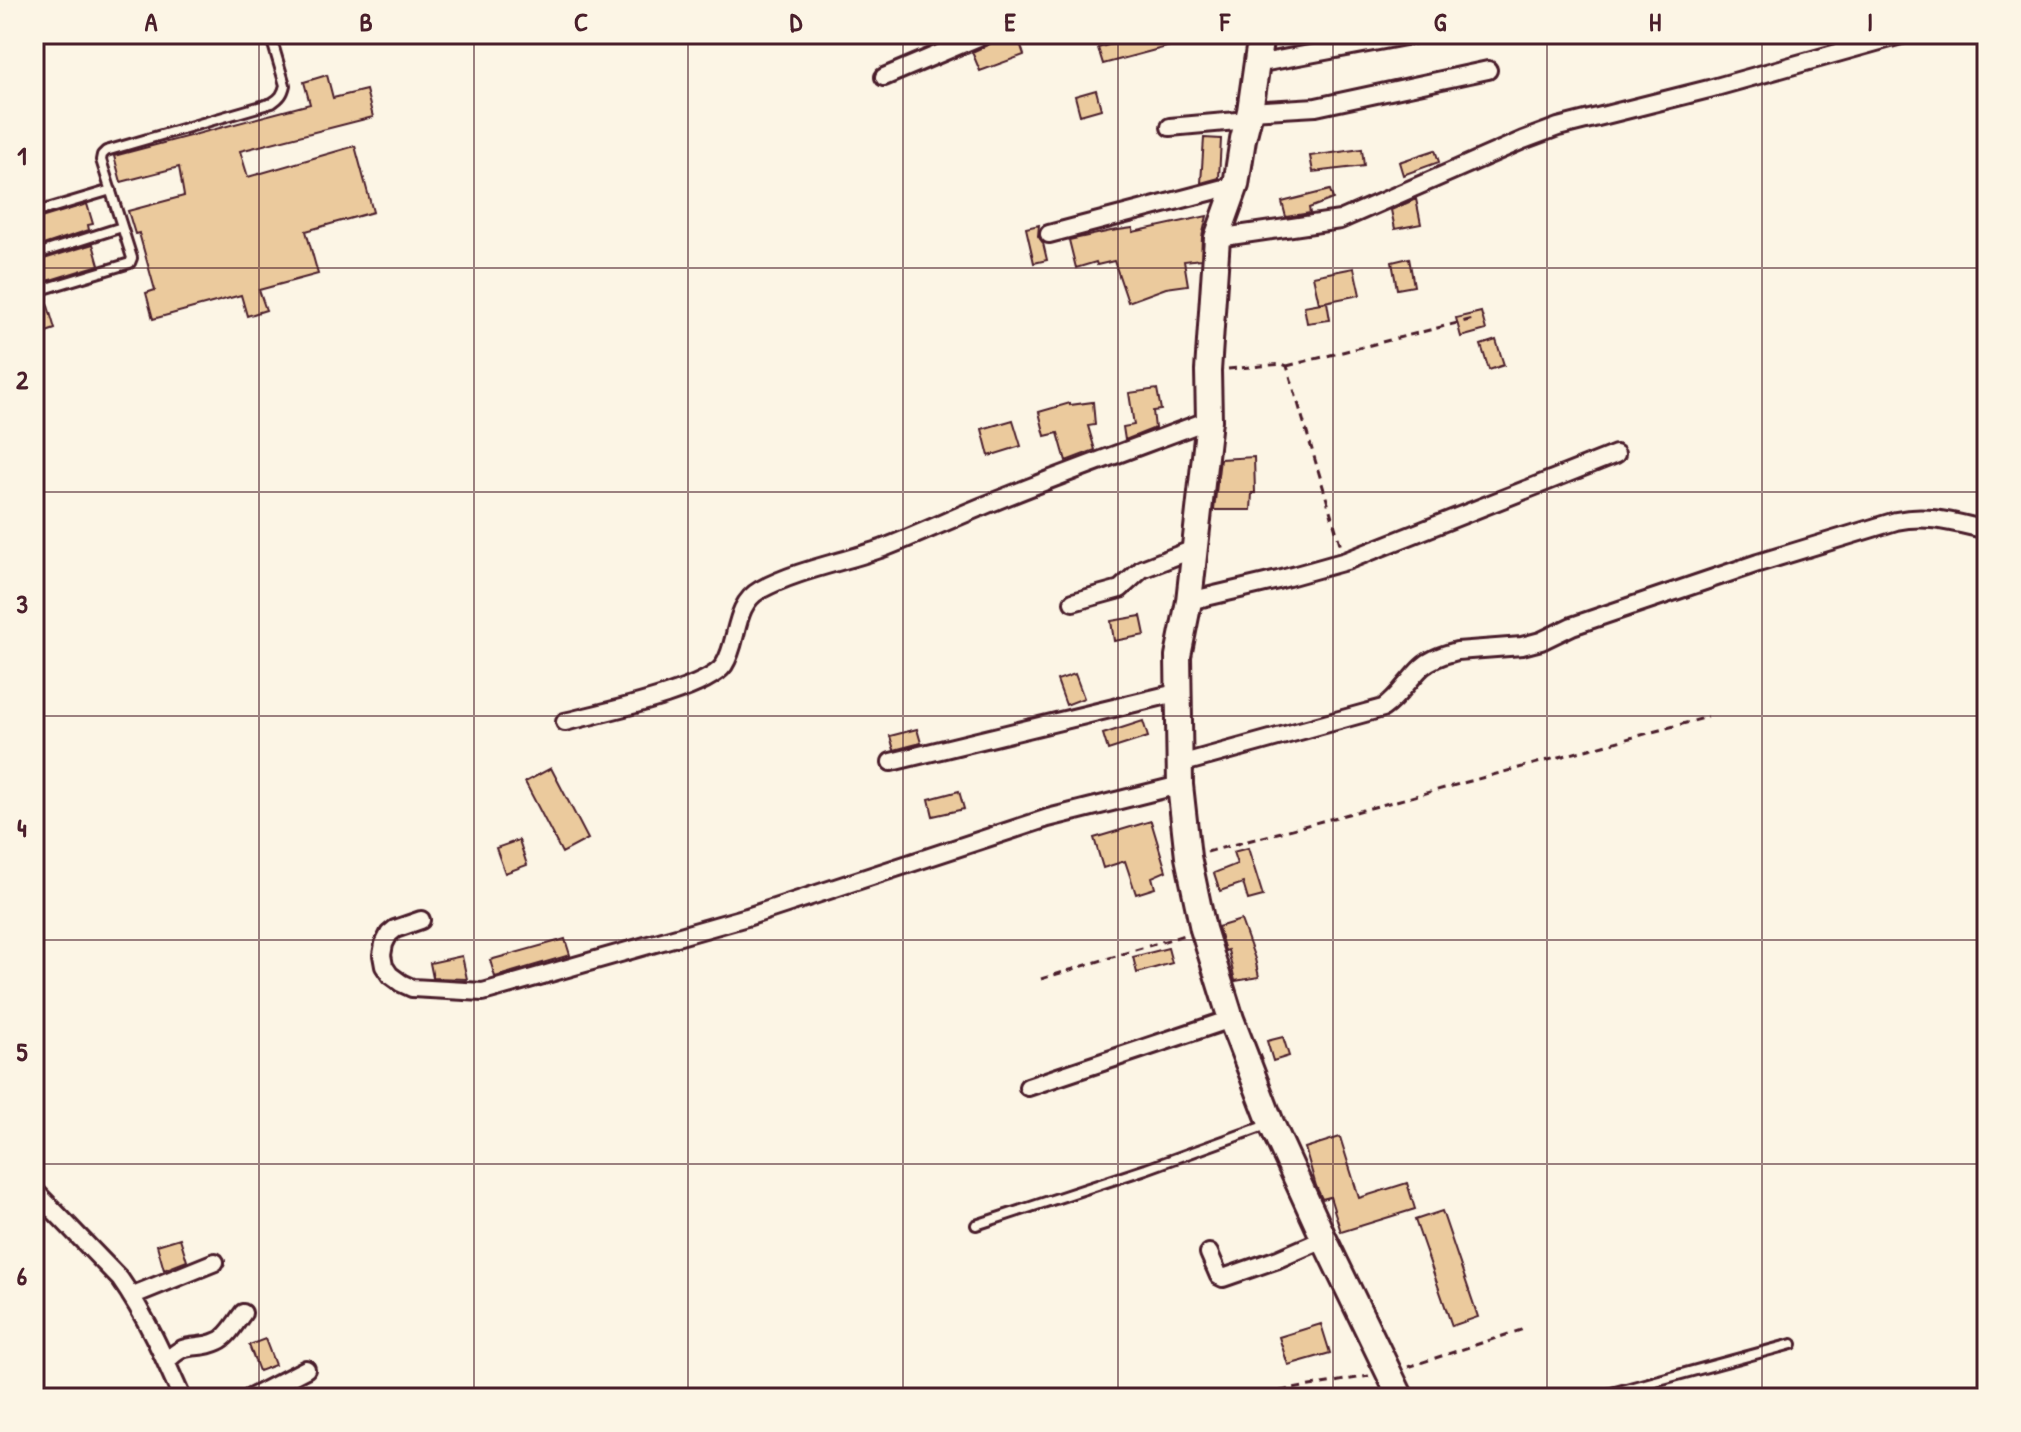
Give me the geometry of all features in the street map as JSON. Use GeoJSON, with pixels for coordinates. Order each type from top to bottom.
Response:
{"type":"FeatureCollection","features":[{"type":"Feature","properties":{"kind":"main road"},"geometry":{"type":"LineString","coordinates":[[1261,34],[1236,185],[1217,238],[1208,371],[1209,420],[1189,601],[1178,656],[1180,775],[1188,857],[1203,929],[1231,1019],[1271,1123],[1401,1398]]}},
{"type":"Feature","properties":{"kind":"street"},"geometry":{"type":"LineString","coordinates":[[884,77],[986,34]]}},
{"type":"Feature","properties":{"kind":"street"},"geometry":{"type":"LineString","coordinates":[[1256,64],[1416,34]]}},
{"type":"Feature","properties":{"kind":"street"},"geometry":{"type":"LineString","coordinates":[[1217,238],[1340,220],[1558,127],[1739,81],[1905,34]]}},
{"type":"Feature","properties":{"kind":"street"},"geometry":{"type":"LineString","coordinates":[[1170,127],[1316,107],[1488,70]]}},
{"type":"Feature","properties":{"kind":"street"},"geometry":{"type":"LineString","coordinates":[[1049,234],[1236,185]]}},
{"type":"Feature","properties":{"kind":"street"},"geometry":{"type":"LineString","coordinates":[[565,722],[661,696],[699,683],[717,672],[732,648],[740,615],[747,601],[756,592],[777,582],[890,546],[994,501],[1209,420]]}},
{"type":"Feature","properties":{"kind":"street"},"geometry":{"type":"LineString","coordinates":[[1189,601],[1346,561],[1616,454]]}},
{"type":"Feature","properties":{"kind":"street"},"geometry":{"type":"LineString","coordinates":[[421,920],[389,934],[382,955],[390,975],[412,988],[483,992],[747,917],[1383,708],[1391,703],[1420,668],[1446,654],[1541,641],[1572,626],[1758,563],[1896,521],[1931,518],[1987,530]]}},
{"type":"Feature","properties":{"kind":"street"},"geometry":{"type":"LineString","coordinates":[[1073,602],[1120,589],[1142,569],[1194,549]]}},
{"type":"Feature","properties":{"kind":"street"},"geometry":{"type":"LineString","coordinates":[[891,762],[1180,692]]}},
{"type":"Feature","properties":{"kind":"street"},"geometry":{"type":"LineString","coordinates":[[1028,1087],[1231,1019]]}},
{"type":"Feature","properties":{"kind":"street"},"geometry":{"type":"LineString","coordinates":[[34,1190],[120,1279],[166,1362],[182,1398]]}},
{"type":"Feature","properties":{"kind":"street"},"geometry":{"type":"LineString","coordinates":[[1209,1253],[1219,1276],[1223,1278],[1324,1239]]}},
{"type":"Feature","properties":{"kind":"street"},"geometry":{"type":"LineString","coordinates":[[131,1296],[215,1262]]}},
{"type":"Feature","properties":{"kind":"street"},"geometry":{"type":"LineString","coordinates":[[166,1362],[180,1349],[221,1341],[243,1313]]}},
{"type":"Feature","properties":{"kind":"street"},"geometry":{"type":"LineString","coordinates":[[250,1398],[306,1369]]}},
{"type":"Feature","properties":{"kind":"lane"},"geometry":{"type":"LineString","coordinates":[[34,292],[130,263],[132,258],[102,155],[106,151],[279,99],[285,85],[270,34]]}},
{"type":"Feature","properties":{"kind":"lane"},"geometry":{"type":"LineString","coordinates":[[34,213],[111,190]]}},
{"type":"Feature","properties":{"kind":"lane"},"geometry":{"type":"LineString","coordinates":[[34,255],[122,227]]}},
{"type":"Feature","properties":{"kind":"lane"},"geometry":{"type":"LineString","coordinates":[[976,1225],[1146,1169],[1271,1123]]}},
{"type":"Feature","properties":{"kind":"lane"},"geometry":{"type":"LineString","coordinates":[[1593,1398],[1792,1344]]}},
{"type":"Feature","properties":{"kind":"path"},"geometry":{"type":"LineString","coordinates":[[1208,371],[1287,366],[1477,318]]}},
{"type":"Feature","properties":{"kind":"path"},"geometry":{"type":"LineString","coordinates":[[1287,366],[1346,561]]}},
{"type":"Feature","properties":{"kind":"path"},"geometry":{"type":"LineString","coordinates":[[1188,857],[1708,717]]}},
{"type":"Feature","properties":{"kind":"path"},"geometry":{"type":"LineString","coordinates":[[1041,979],[1203,929]]}},
{"type":"Feature","properties":{"kind":"building"},"geometry":{"type":"Polygon","coordinates":[[[1007,34],[1017,34],[1024,55],[980,71],[972,52],[1007,34]]]}},
{"type":"Feature","properties":{"kind":"building"},"geometry":{"type":"Polygon","coordinates":[[[1160,34],[1199,34],[1200,38],[1103,64],[1098,48],[1160,34]]]}},
{"type":"Feature","properties":{"kind":"building"},"geometry":{"type":"Polygon","coordinates":[[[327,75],[333,98],[366,90],[373,117],[240,151],[248,177],[355,146],[373,212],[306,231],[318,274],[259,290],[266,310],[247,316],[241,295],[153,319],[146,293],[155,290],[139,233],[135,234],[128,211],[184,196],[179,167],[121,182],[114,156],[310,104],[304,82],[327,75]]]}},
{"type":"Feature","properties":{"kind":"building"},"geometry":{"type":"Polygon","coordinates":[[[1096,90],[1101,109],[1080,115],[1075,96],[1096,90]]]}},
{"type":"Feature","properties":{"kind":"building"},"geometry":{"type":"Polygon","coordinates":[[[1204,138],[1221,139],[1219,178],[1201,183],[1204,138]]]}},
{"type":"Feature","properties":{"kind":"building"},"geometry":{"type":"Polygon","coordinates":[[[1362,149],[1364,166],[1313,172],[1310,156],[1362,149]]]}},
{"type":"Feature","properties":{"kind":"building"},"geometry":{"type":"Polygon","coordinates":[[[1435,150],[1439,162],[1403,175],[1399,162],[1435,150]]]}},
{"type":"Feature","properties":{"kind":"building"},"geometry":{"type":"Polygon","coordinates":[[[1330,190],[1333,199],[1309,208],[1310,213],[1286,217],[1282,202],[1330,190]]]}},
{"type":"Feature","properties":{"kind":"building"},"geometry":{"type":"Polygon","coordinates":[[[1416,199],[1421,224],[1395,229],[1391,210],[1416,199]]]}},
{"type":"Feature","properties":{"kind":"building"},"geometry":{"type":"Polygon","coordinates":[[[87,204],[93,224],[88,225],[89,230],[34,248],[34,220],[87,204]]]}},
{"type":"Feature","properties":{"kind":"building"},"geometry":{"type":"Polygon","coordinates":[[[1207,216],[1201,259],[1184,261],[1188,285],[1166,288],[1128,302],[1114,261],[1076,268],[1069,240],[1133,228],[1133,232],[1207,216]]]}},
{"type":"Feature","properties":{"kind":"building"},"geometry":{"type":"Polygon","coordinates":[[[1039,225],[1038,236],[1047,260],[1034,263],[1026,228],[1039,225]]]}},
{"type":"Feature","properties":{"kind":"building"},"geometry":{"type":"Polygon","coordinates":[[[93,244],[99,265],[34,285],[34,262],[93,244]]]}},
{"type":"Feature","properties":{"kind":"building"},"geometry":{"type":"Polygon","coordinates":[[[1409,258],[1414,286],[1397,289],[1392,262],[1409,258]]]}},
{"type":"Feature","properties":{"kind":"building"},"geometry":{"type":"Polygon","coordinates":[[[1354,268],[1360,295],[1319,303],[1313,276],[1354,268]]]}},
{"type":"Feature","properties":{"kind":"building"},"geometry":{"type":"Polygon","coordinates":[[[45,296],[55,329],[34,336],[34,299],[45,296]]]}},
{"type":"Feature","properties":{"kind":"building"},"geometry":{"type":"Polygon","coordinates":[[[1327,302],[1330,320],[1307,323],[1304,306],[1327,302]]]}},
{"type":"Feature","properties":{"kind":"building"},"geometry":{"type":"Polygon","coordinates":[[[1481,312],[1486,330],[1461,337],[1456,318],[1481,312]]]}},
{"type":"Feature","properties":{"kind":"building"},"geometry":{"type":"Polygon","coordinates":[[[1496,340],[1504,365],[1489,370],[1481,345],[1496,340]]]}},
{"type":"Feature","properties":{"kind":"building"},"geometry":{"type":"Polygon","coordinates":[[[1157,389],[1161,410],[1153,411],[1155,428],[1125,440],[1123,427],[1134,425],[1129,393],[1157,389]]]}},
{"type":"Feature","properties":{"kind":"building"},"geometry":{"type":"Polygon","coordinates":[[[1093,402],[1095,425],[1088,426],[1095,450],[1066,461],[1058,433],[1045,436],[1039,412],[1070,403],[1093,402]]]}},
{"type":"Feature","properties":{"kind":"building"},"geometry":{"type":"Polygon","coordinates":[[[1013,420],[1021,446],[989,456],[982,429],[1013,420]]]}},
{"type":"Feature","properties":{"kind":"building"},"geometry":{"type":"Polygon","coordinates":[[[1254,457],[1255,493],[1252,493],[1251,510],[1214,510],[1220,459],[1254,457]]]}},
{"type":"Feature","properties":{"kind":"building"},"geometry":{"type":"Polygon","coordinates":[[[1141,616],[1145,635],[1114,641],[1111,621],[1141,616]]]}},
{"type":"Feature","properties":{"kind":"building"},"geometry":{"type":"Polygon","coordinates":[[[1075,674],[1084,698],[1066,705],[1057,680],[1075,674]]]}},
{"type":"Feature","properties":{"kind":"building"},"geometry":{"type":"Polygon","coordinates":[[[1143,721],[1148,737],[1108,750],[1103,734],[1143,721]]]}},
{"type":"Feature","properties":{"kind":"building"},"geometry":{"type":"Polygon","coordinates":[[[917,729],[921,743],[894,750],[890,736],[917,729]]]}},
{"type":"Feature","properties":{"kind":"building"},"geometry":{"type":"Polygon","coordinates":[[[551,768],[588,839],[562,853],[525,782],[551,768]]]}},
{"type":"Feature","properties":{"kind":"building"},"geometry":{"type":"Polygon","coordinates":[[[959,791],[964,809],[933,816],[929,799],[959,791]]]}},
{"type":"Feature","properties":{"kind":"building"},"geometry":{"type":"Polygon","coordinates":[[[1151,821],[1166,871],[1152,877],[1155,888],[1136,894],[1125,861],[1103,868],[1094,838],[1151,821]]]}},
{"type":"Feature","properties":{"kind":"building"},"geometry":{"type":"Polygon","coordinates":[[[519,840],[527,865],[505,873],[496,848],[519,840]]]}},
{"type":"Feature","properties":{"kind":"building"},"geometry":{"type":"Polygon","coordinates":[[[1248,848],[1263,896],[1248,900],[1243,883],[1220,891],[1214,873],[1237,864],[1233,852],[1248,848]]]}},
{"type":"Feature","properties":{"kind":"building"},"geometry":{"type":"Polygon","coordinates":[[[1241,920],[1259,977],[1235,981],[1228,950],[1225,951],[1218,927],[1241,920]]]}},
{"type":"Feature","properties":{"kind":"building"},"geometry":{"type":"Polygon","coordinates":[[[565,939],[570,955],[495,977],[490,960],[565,939]]]}},
{"type":"Feature","properties":{"kind":"building"},"geometry":{"type":"Polygon","coordinates":[[[1168,948],[1172,963],[1137,973],[1133,957],[1168,948]]]}},
{"type":"Feature","properties":{"kind":"building"},"geometry":{"type":"Polygon","coordinates":[[[462,956],[467,979],[433,978],[430,963],[462,956]]]}},
{"type":"Feature","properties":{"kind":"building"},"geometry":{"type":"Polygon","coordinates":[[[1283,1037],[1289,1056],[1273,1061],[1267,1041],[1283,1037]]]}},
{"type":"Feature","properties":{"kind":"building"},"geometry":{"type":"Polygon","coordinates":[[[1340,1137],[1359,1198],[1407,1183],[1415,1209],[1341,1232],[1330,1197],[1322,1199],[1316,1186],[1305,1148],[1340,1137]]]}},
{"type":"Feature","properties":{"kind":"building"},"geometry":{"type":"Polygon","coordinates":[[[1442,1211],[1478,1317],[1452,1326],[1415,1220],[1442,1211]]]}},
{"type":"Feature","properties":{"kind":"building"},"geometry":{"type":"Polygon","coordinates":[[[180,1238],[187,1261],[164,1270],[157,1245],[180,1238]]]}},
{"type":"Feature","properties":{"kind":"building"},"geometry":{"type":"Polygon","coordinates":[[[1321,1324],[1330,1353],[1288,1365],[1279,1337],[1321,1324]]]}},
{"type":"Feature","properties":{"kind":"building"},"geometry":{"type":"Polygon","coordinates":[[[265,1339],[275,1365],[259,1371],[249,1345],[265,1339]]]}}]}
